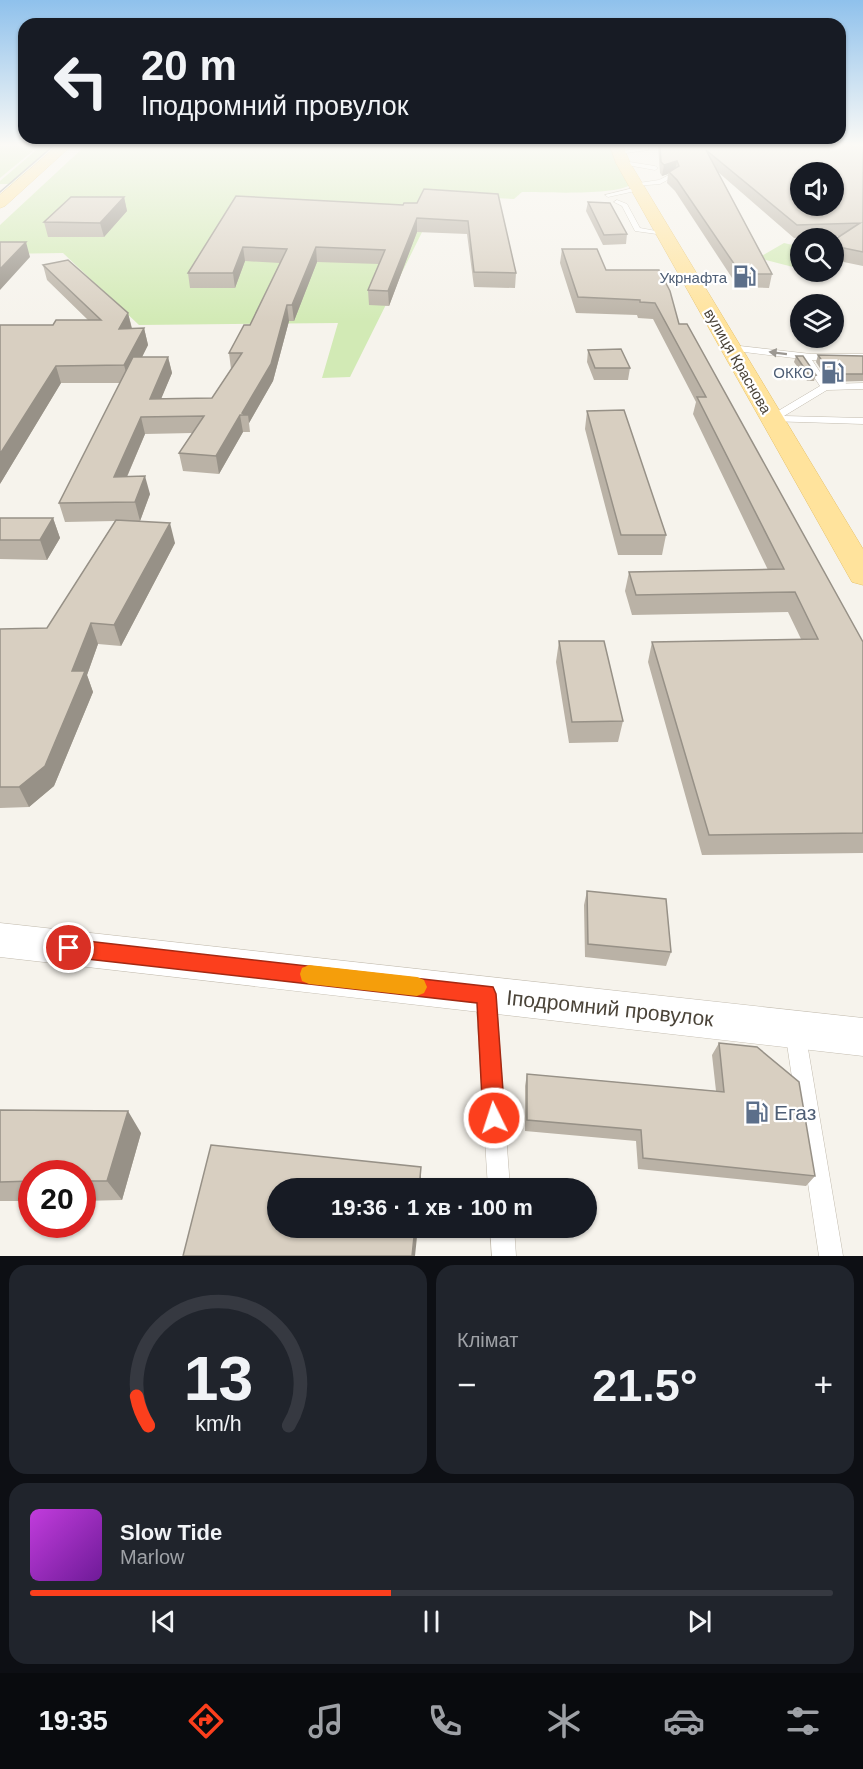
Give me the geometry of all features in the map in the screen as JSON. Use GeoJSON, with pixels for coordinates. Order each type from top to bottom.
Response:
{"type":"FeatureCollection","features":[{"type":"Feature","properties":{"kind":"main road","name":"вулиця Краснова"},"geometry":{"type":"LineString","coordinates":[[648,206],[863,575]]}},
{"type":"Feature","properties":{"kind":"street","name":"Іподромний провулок"},"geometry":{"type":"LineString","coordinates":[[0,940],[863,1037]]}},
{"type":"Feature","properties":{"kind":"lane"},"geometry":{"type":"LineString","coordinates":[[622,205],[648,206]]}},
{"type":"Feature","properties":{"kind":"lane"},"geometry":{"type":"LineString","coordinates":[[625,206],[638,230],[664,233]]}},
{"type":"Feature","properties":{"kind":"lane"},"geometry":{"type":"LineString","coordinates":[[731,348],[805,356],[863,357]]}},
{"type":"Feature","properties":{"kind":"lane"},"geometry":{"type":"LineString","coordinates":[[805,356],[825,387]]}},
{"type":"Feature","properties":{"kind":"lane"},"geometry":{"type":"LineString","coordinates":[[772,419],[825,387],[863,386]]}},
{"type":"Feature","properties":{"kind":"lane"},"geometry":{"type":"LineString","coordinates":[[772,419],[863,421]]}},
{"type":"Feature","properties":{"kind":"lane"},"geometry":{"type":"LineString","coordinates":[[486,994],[498,1178]]}},
{"type":"Feature","properties":{"kind":"lane"},"geometry":{"type":"LineString","coordinates":[[795,1029],[831,1256]]}},
{"type":"Feature","properties":{"kind":"lane"},"geometry":{"type":"LineString","coordinates":[[503,1238],[504,1256]]}},
{"type":"Feature","properties":{"kind":"green space"},"geometry":{"type":"Polygon","coordinates":[[[22,205],[436,205],[350,377],[322,378],[338,323],[139,325],[63,253],[0,254],[0,225],[22,205]]]}},
{"type":"Feature","properties":{"kind":"green space"},"geometry":{"type":"Polygon","coordinates":[[[784,243],[790,244],[790,266],[758,258],[784,243]]]}},
{"type":"Feature","properties":{"kind":"building"},"geometry":{"type":"Polygon","coordinates":[[[63,205],[117,205],[100,223],[44,222],[63,205]]]}},
{"type":"Feature","properties":{"kind":"building"},"geometry":{"type":"Polygon","coordinates":[[[231,205],[500,205],[516,273],[474,272],[468,221],[417,218],[388,291],[368,290],[385,250],[316,247],[292,305],[287,305],[271,364],[242,413],[248,415],[240,415],[216,456],[179,453],[204,416],[141,417],[114,477],[145,476],[135,502],[59,503],[133,357],[168,357],[150,399],[212,398],[242,353],[229,353],[244,325],[250,325],[287,249],[243,247],[233,273],[188,273],[231,205]]]}},
{"type":"Feature","properties":{"kind":"building"},"geometry":{"type":"Polygon","coordinates":[[[589,205],[611,205],[627,234],[604,235],[589,205]]]}},
{"type":"Feature","properties":{"kind":"building"},"geometry":{"type":"Polygon","coordinates":[[[694,205],[735,205],[772,274],[741,274],[694,205]]]}},
{"type":"Feature","properties":{"kind":"building"},"geometry":{"type":"Polygon","coordinates":[[[772,205],[790,205],[790,216],[844,216],[844,205],[863,205],[863,252],[844,248],[844,233],[860,223],[797,225],[772,205]]]}},
{"type":"Feature","properties":{"kind":"building"},"geometry":{"type":"Polygon","coordinates":[[[0,242],[26,242],[0,269],[0,242]]]}},
{"type":"Feature","properties":{"kind":"building"},"geometry":{"type":"Polygon","coordinates":[[[562,249],[597,249],[606,270],[659,270],[670,291],[679,324],[687,324],[863,642],[863,833],[709,835],[652,642],[818,639],[795,592],[636,595],[629,572],[784,569],[697,397],[706,397],[655,303],[640,302],[640,300],[578,297],[562,249]]]}},
{"type":"Feature","properties":{"kind":"building"},"geometry":{"type":"Polygon","coordinates":[[[68,260],[128,313],[119,329],[144,328],[124,365],[56,366],[0,454],[0,325],[53,325],[56,320],[101,320],[43,265],[68,260]]]}},
{"type":"Feature","properties":{"kind":"building"},"geometry":{"type":"Polygon","coordinates":[[[621,349],[630,368],[595,368],[588,350],[621,349]]]}},
{"type":"Feature","properties":{"kind":"building"},"geometry":{"type":"Polygon","coordinates":[[[818,355],[863,356],[863,374],[831,374],[818,355]]]}},
{"type":"Feature","properties":{"kind":"building"},"geometry":{"type":"Polygon","coordinates":[[[796,356],[803,356],[816,375],[809,375],[796,356]]]}},
{"type":"Feature","properties":{"kind":"building"},"geometry":{"type":"Polygon","coordinates":[[[624,410],[666,535],[621,535],[587,411],[624,410]]]}},
{"type":"Feature","properties":{"kind":"building"},"geometry":{"type":"Polygon","coordinates":[[[0,518],[53,518],[40,540],[0,540],[0,518]]]}},
{"type":"Feature","properties":{"kind":"building"},"geometry":{"type":"Polygon","coordinates":[[[116,520],[170,523],[114,625],[91,623],[72,671],[85,671],[45,766],[19,787],[0,787],[0,629],[47,628],[116,520]]]}},
{"type":"Feature","properties":{"kind":"building"},"geometry":{"type":"Polygon","coordinates":[[[559,641],[604,641],[623,721],[572,722],[559,641]]]}},
{"type":"Feature","properties":{"kind":"building"},"geometry":{"type":"Polygon","coordinates":[[[587,891],[666,899],[671,952],[588,944],[587,891]]]}},
{"type":"Feature","properties":{"kind":"building"},"geometry":{"type":"Polygon","coordinates":[[[719,1043],[757,1047],[799,1082],[815,1176],[643,1158],[641,1130],[527,1120],[527,1074],[724,1092],[719,1043]]]}},
{"type":"Feature","properties":{"kind":"building"},"geometry":{"type":"Polygon","coordinates":[[[0,1110],[128,1111],[107,1181],[96,1181],[96,1160],[18,1160],[18,1181],[0,1182],[0,1110]]]}},
{"type":"Feature","properties":{"kind":"building"},"geometry":{"type":"Polygon","coordinates":[[[211,1145],[421,1167],[420,1178],[267,1178],[267,1238],[414,1238],[412,1256],[183,1256],[211,1145]]]}},
{"type":"Feature","properties":{"kind":"slow traffic"},"geometry":{"type":"LineString","coordinates":[[309,974],[417,987]]}},
{"type":"Feature","properties":{"kind":"place","name":"Укрнафта"},"geometry":{"type":"Point","coordinates":[745,277]}},
{"type":"Feature","properties":{"kind":"place","name":"ОККО"},"geometry":{"type":"Point","coordinates":[832,372]}},
{"type":"Feature","properties":{"kind":"place","name":"Егаз"},"geometry":{"type":"Point","coordinates":[756,1112]}},
{"type":"Feature","properties":{"kind":"route"},"geometry":{"type":"LineString","coordinates":[[69,948],[486,994],[494,1118]]}}]}
